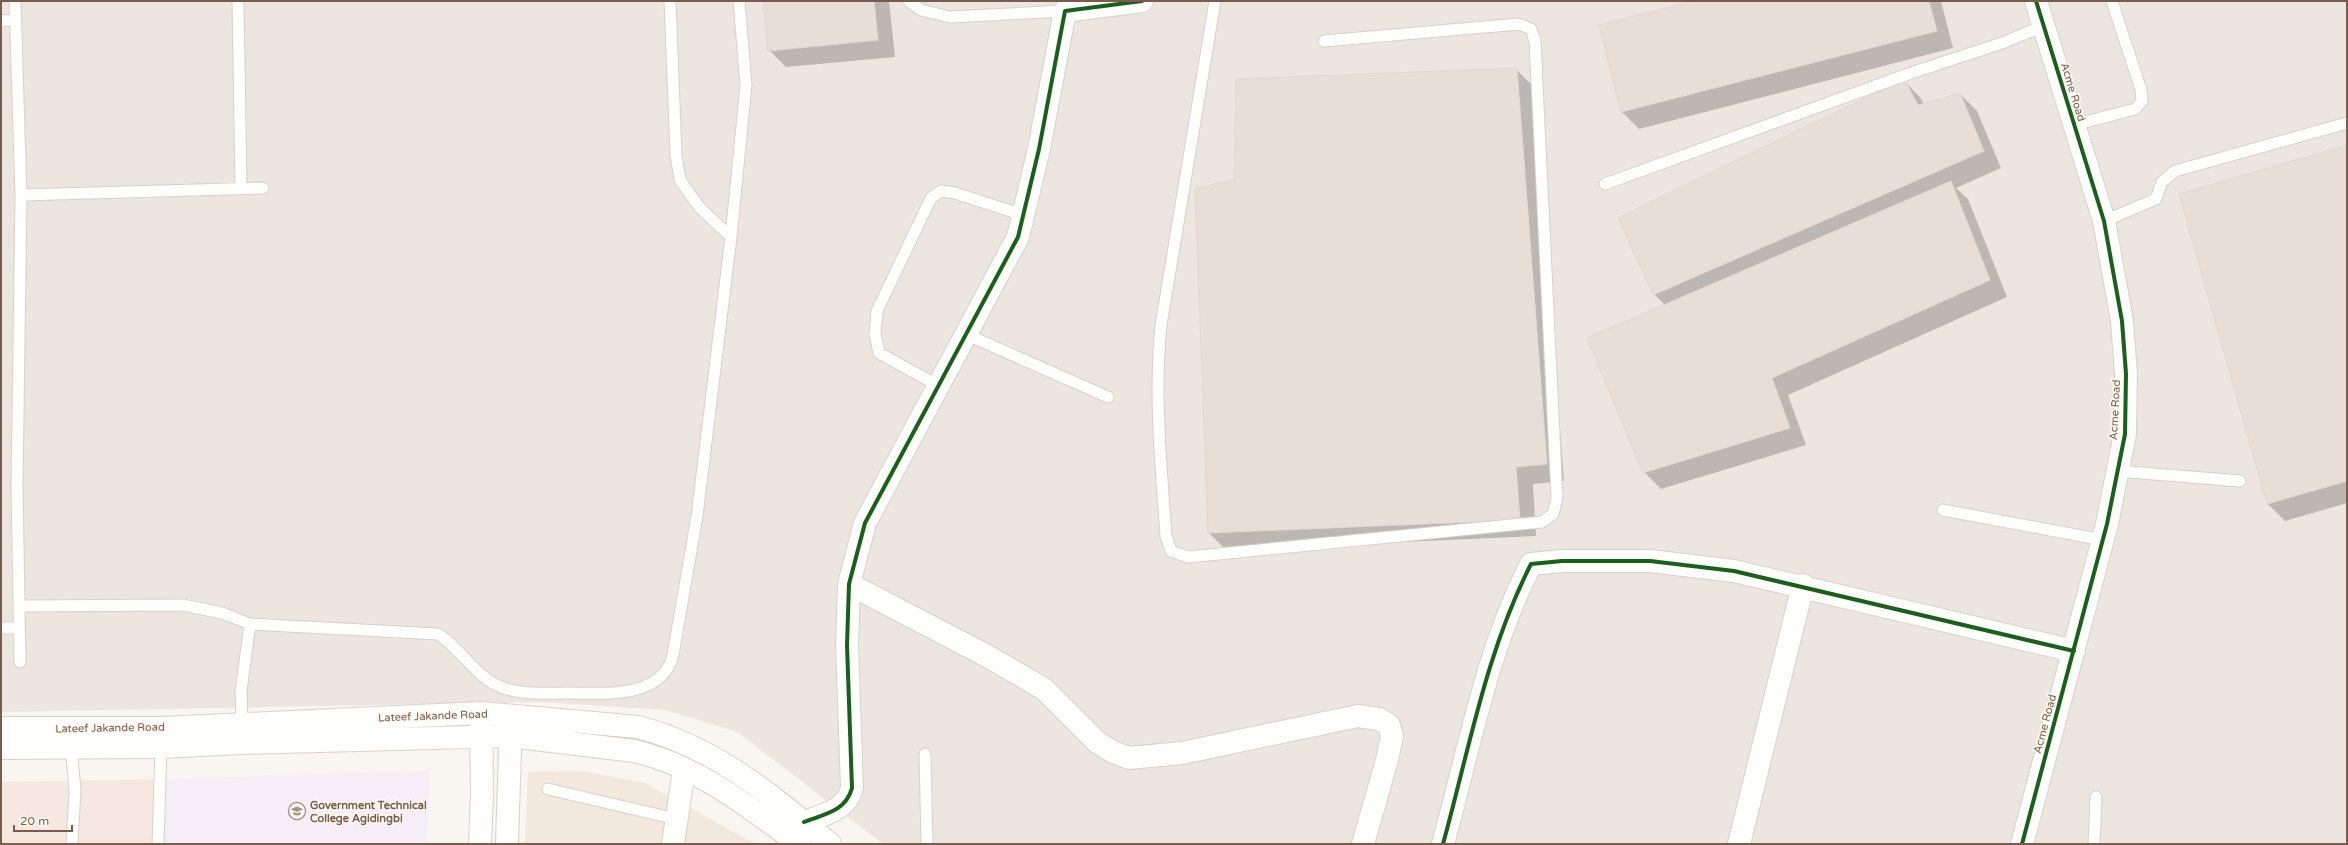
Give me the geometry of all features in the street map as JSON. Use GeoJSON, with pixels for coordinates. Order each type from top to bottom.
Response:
{"type":"FeatureCollection","features":[{"type":"Feature","properties":{"kind":"street"},"geometry":{"type":"LineString","coordinates":[[804,822],[841,808],[849,799],[852,788],[847,645],[849,584],[865,523],[937,385],[1018,237],[1039,149],[1066,11],[1142,1]]}},
{"type":"Feature","properties":{"kind":"street","name":"Acme Road"},"geometry":{"type":"LineString","coordinates":[[2022,844],[2103,540],[2125,434],[2126,374],[2122,321],[2104,221],[2036,1]]}},
{"type":"Feature","properties":{"kind":"street"},"geometry":{"type":"LineString","coordinates":[[1443,844],[1484,682],[1512,601],[1530,564],[1562,561],[1650,561],[1734,570],[1803,585],[2074,651]]}},
{"type":"Feature","properties":{"kind":"street"},"geometry":{"type":"LineString","coordinates":[[849,584],[989,657],[1044,689],[1097,742],[1113,752],[1129,758],[1182,753],[1358,716],[1379,719],[1389,725],[1392,736],[1388,760],[1363,844]]}},
{"type":"Feature","properties":{"kind":"street"},"geometry":{"type":"LineString","coordinates":[[1739,844],[1803,585]]}},
{"type":"Feature","properties":{"kind":"street"},"geometry":{"type":"LineString","coordinates":[[480,844],[481,713]]}},
{"type":"Feature","properties":{"kind":"street","name":"Lateef Jakande Road"},"geometry":{"type":"LineString","coordinates":[[1,728],[161,728],[481,713],[511,714],[638,727],[663,733],[715,756],[760,786],[830,844]]}},
{"type":"Feature","properties":{"kind":"street"},"geometry":{"type":"LineString","coordinates":[[507,844],[511,714]]}},
{"type":"Feature","properties":{"kind":"street","name":"Lateef Jakande Road"},"geometry":{"type":"LineString","coordinates":[[1,748],[160,747],[248,742],[481,738],[510,736],[634,751],[653,755],[703,778],[799,844]]}},
{"type":"Feature","properties":{"kind":"street"},"geometry":{"type":"LineString","coordinates":[[673,844],[684,769]]}},
{"type":"Feature","properties":{"kind":"lane"},"geometry":{"type":"LineString","coordinates":[[15,1],[21,195],[17,487],[20,662]]}},
{"type":"Feature","properties":{"kind":"lane"},"geometry":{"type":"LineString","coordinates":[[238,1],[242,188]]}},
{"type":"Feature","properties":{"kind":"lane"},"geometry":{"type":"LineString","coordinates":[[670,1],[676,155],[680,180],[700,208],[731,237]]}},
{"type":"Feature","properties":{"kind":"lane"},"geometry":{"type":"LineString","coordinates":[[19,606],[183,605],[222,613],[250,624],[438,634],[451,642],[484,678],[503,688],[529,693],[623,693],[641,688],[656,680],[670,667],[697,516],[731,237],[746,85],[739,1]]}},
{"type":"Feature","properties":{"kind":"lane"},"geometry":{"type":"LineString","coordinates":[[909,1],[921,10],[950,17],[1066,11]]}},
{"type":"Feature","properties":{"kind":"lane"},"geometry":{"type":"LineString","coordinates":[[1215,1],[1163,317],[1157,364],[1157,398],[1166,536],[1171,551],[1188,557],[1542,522],[1553,514],[1557,498],[1535,41],[1531,29],[1519,24],[1324,42]]}},
{"type":"Feature","properties":{"kind":"lane"},"geometry":{"type":"LineString","coordinates":[[2074,125],[2135,109],[2142,101],[2140,90],[2112,1]]}},
{"type":"Feature","properties":{"kind":"lane"},"geometry":{"type":"LineString","coordinates":[[1,20],[15,20]]}},
{"type":"Feature","properties":{"kind":"lane"},"geometry":{"type":"LineString","coordinates":[[1605,184],[1911,74],[2002,43],[2043,26]]}},
{"type":"Feature","properties":{"kind":"lane"},"geometry":{"type":"LineString","coordinates":[[2104,221],[2156,199],[2162,182],[2175,172],[2347,123]]}},
{"type":"Feature","properties":{"kind":"lane"},"geometry":{"type":"LineString","coordinates":[[21,195],[264,188]]}},
{"type":"Feature","properties":{"kind":"lane"},"geometry":{"type":"LineString","coordinates":[[937,385],[879,353],[875,334],[877,311],[931,198],[941,191],[954,193],[1023,215]]}},
{"type":"Feature","properties":{"kind":"lane"},"geometry":{"type":"LineString","coordinates":[[965,334],[1108,397]]}},
{"type":"Feature","properties":{"kind":"lane"},"geometry":{"type":"LineString","coordinates":[[2117,471],[2240,481]]}},
{"type":"Feature","properties":{"kind":"lane"},"geometry":{"type":"LineString","coordinates":[[1944,510],[2103,540]]}},
{"type":"Feature","properties":{"kind":"lane"},"geometry":{"type":"LineString","coordinates":[[242,724],[242,691],[250,624]]}},
{"type":"Feature","properties":{"kind":"lane"},"geometry":{"type":"LineString","coordinates":[[1,628],[19,628]]}},
{"type":"Feature","properties":{"kind":"lane"},"geometry":{"type":"LineString","coordinates":[[71,747],[75,790],[72,844]]}},
{"type":"Feature","properties":{"kind":"lane"},"geometry":{"type":"LineString","coordinates":[[158,844],[160,747]]}},
{"type":"Feature","properties":{"kind":"lane"},"geometry":{"type":"LineString","coordinates":[[925,754],[927,844]]}},
{"type":"Feature","properties":{"kind":"lane"},"geometry":{"type":"LineString","coordinates":[[548,789],[676,819]]}},
{"type":"Feature","properties":{"kind":"lane"},"geometry":{"type":"LineString","coordinates":[[2094,844],[2096,797]]}},
{"type":"Feature","properties":{"kind":"shaded area"},"geometry":{"type":"Polygon","coordinates":[[[1,1],[2347,1],[2347,844],[883,844],[739,733],[666,710],[540,702],[1,712],[1,1]]]}},
{"type":"Feature","properties":{"kind":"shaded area","name":"Government Technical College Agidingbi"},"geometry":{"type":"Polygon","coordinates":[[[430,770],[427,844],[165,844],[165,779],[430,770]]]}},
{"type":"Feature","properties":{"kind":"shaded area"},"geometry":{"type":"Polygon","coordinates":[[[582,771],[645,783],[756,844],[525,844],[528,772],[582,771]]]}},
{"type":"Feature","properties":{"kind":"shaded area"},"geometry":{"type":"Polygon","coordinates":[[[165,779],[165,844],[1,844],[1,782],[165,779]]]}},
{"type":"Feature","properties":{"kind":"building"},"geometry":{"type":"Polygon","coordinates":[[[763,1],[874,1],[878,40],[768,51],[763,1]]]}},
{"type":"Feature","properties":{"kind":"building"},"geometry":{"type":"Polygon","coordinates":[[[1694,1],[1929,1],[1937,31],[1621,112],[1599,25],[1694,1]]]}},
{"type":"Feature","properties":{"kind":"building"},"geometry":{"type":"Polygon","coordinates":[[[1517,68],[1547,464],[1516,467],[1520,520],[1208,533],[1195,189],[1234,179],[1236,79],[1517,68]]]}},
{"type":"Feature","properties":{"kind":"building"},"geometry":{"type":"Polygon","coordinates":[[[1904,79],[1918,105],[1960,93],[1984,151],[1653,295],[1618,218],[1904,79]]]}},
{"type":"Feature","properties":{"kind":"building"},"geometry":{"type":"Polygon","coordinates":[[[2347,145],[2347,481],[2267,504],[2179,194],[2347,145]]]}},
{"type":"Feature","properties":{"kind":"building"},"geometry":{"type":"Polygon","coordinates":[[[1951,181],[1990,280],[1772,378],[1790,428],[1643,473],[1587,338],[1951,181]]]}},
{"type":"Feature","properties":{"kind":"cycle path"},"geometry":{"type":"LineString","coordinates":[[804,822],[827,814],[840,807],[849,796],[852,788],[847,645],[849,584],[865,523],[1018,237],[1039,149],[1065,11],[1142,1]]}},
{"type":"Feature","properties":{"kind":"cycle path"},"geometry":{"type":"LineString","coordinates":[[2022,844],[2107,524],[2125,434],[2126,374],[2122,321],[2104,221],[2036,1]]}},
{"type":"Feature","properties":{"kind":"cycle path"},"geometry":{"type":"LineString","coordinates":[[1443,844],[1470,737],[1490,666],[1515,597],[1531,564],[1562,561],[1650,561],[1734,571],[2074,651]]}},
{"type":"Feature","properties":{"kind":"place","name":"Government Technical College Agidingbi"},"geometry":{"type":"Point","coordinates":[297,811]}}]}
